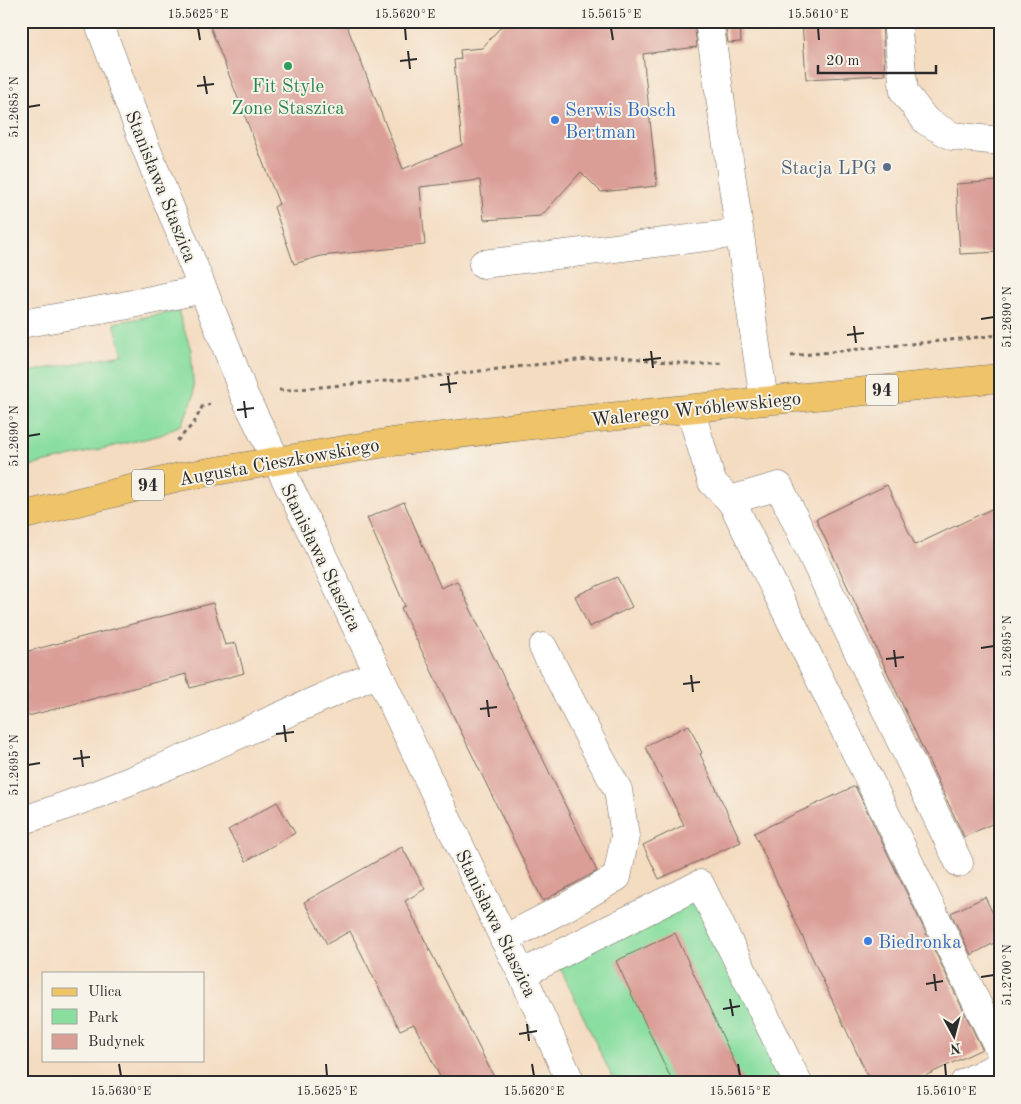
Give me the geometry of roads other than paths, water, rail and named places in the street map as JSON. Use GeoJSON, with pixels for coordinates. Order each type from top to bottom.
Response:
{"type":"FeatureCollection","features":[{"type":"Feature","properties":{"kind":"main road","name":"Walerego Wróblewskiego"},"geometry":{"type":"LineString","coordinates":[[392,442],[541,424],[1000,378]]}},
{"type":"Feature","properties":{"kind":"main road","name":"Augusta Cieszkowskiego"},"geometry":{"type":"LineString","coordinates":[[21,516],[179,477],[392,442]]}},
{"type":"Feature","properties":{"kind":"street","name":"Stanisława Staszica"},"geometry":{"type":"LineString","coordinates":[[98,21],[146,148],[237,372],[244,395],[308,524],[522,974],[571,1083]]}},
{"type":"Feature","properties":{"kind":"street"},"geometry":{"type":"LineString","coordinates":[[709,21],[764,401]]}},
{"type":"Feature","properties":{"kind":"street"},"geometry":{"type":"LineString","coordinates":[[897,21],[904,92],[926,121],[952,136],[1000,141]]}},
{"type":"Feature","properties":{"kind":"street"},"geometry":{"type":"LineString","coordinates":[[483,264],[739,233]]}},
{"type":"Feature","properties":{"kind":"street"},"geometry":{"type":"LineString","coordinates":[[21,324],[123,306],[203,289]]}},
{"type":"Feature","properties":{"kind":"street"},"geometry":{"type":"LineString","coordinates":[[690,409],[712,482],[730,500],[867,775],[1000,1051]]}},
{"type":"Feature","properties":{"kind":"street"},"geometry":{"type":"LineString","coordinates":[[730,500],[779,486],[958,863]]}},
{"type":"Feature","properties":{"kind":"street"},"geometry":{"type":"LineString","coordinates":[[504,939],[566,907],[617,877],[624,836],[618,790],[543,647]]}},
{"type":"Feature","properties":{"kind":"street"},"geometry":{"type":"LineString","coordinates":[[21,821],[154,772],[378,673]]}},
{"type":"Feature","properties":{"kind":"street"},"geometry":{"type":"LineString","coordinates":[[522,974],[700,884],[798,1083]]}},
{"type":"Feature","properties":{"kind":"street"},"geometry":{"type":"LineString","coordinates":[[964,1083],[1000,1065]]}},
{"type":"Feature","properties":{"kind":"place","name":"Fit Style Zone Staszica"},"geometry":{"type":"Point","coordinates":[288,66]}},
{"type":"Feature","properties":{"kind":"place","name":"Serwis Bosch Bertman"},"geometry":{"type":"Point","coordinates":[555,120]}},
{"type":"Feature","properties":{"kind":"place","name":"Stacja LPG"},"geometry":{"type":"Point","coordinates":[887,167]}},
{"type":"Feature","properties":{"kind":"place","name":"Biedronka"},"geometry":{"type":"Point","coordinates":[868,941]}}]}
